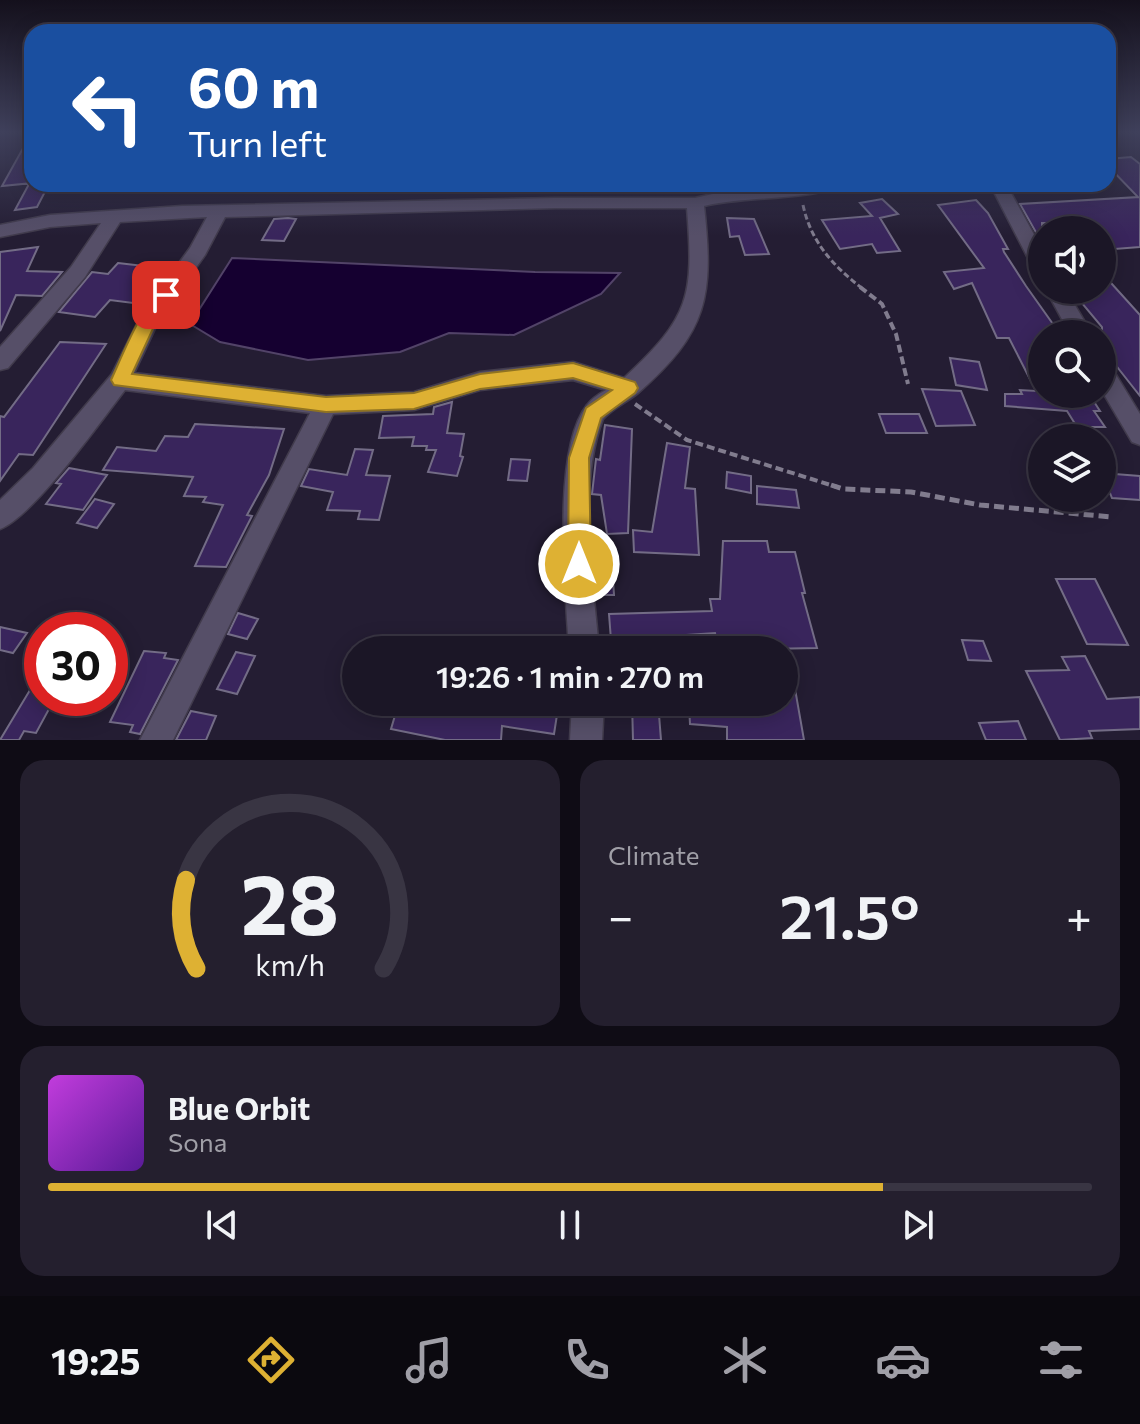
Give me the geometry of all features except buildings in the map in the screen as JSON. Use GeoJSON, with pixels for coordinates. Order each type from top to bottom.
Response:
{"type":"FeatureCollection","features":[{"type":"Feature","properties":{"kind":"street"},"geometry":{"type":"LineString","coordinates":[[0,231],[50,221],[114,217],[365,206],[695,203],[735,194],[778,192]]}},
{"type":"Feature","properties":{"kind":"street"},"geometry":{"type":"LineString","coordinates":[[1002,192],[1028,240]]}},
{"type":"Feature","properties":{"kind":"street"},"geometry":{"type":"LineString","coordinates":[[583,636],[579,564],[579,458],[593,413],[624,391],[679,339],[696,307],[702,268],[695,203]]}},
{"type":"Feature","properties":{"kind":"street"},"geometry":{"type":"LineString","coordinates":[[0,517],[42,476],[120,380],[150,317],[198,251],[219,212]]}},
{"type":"Feature","properties":{"kind":"street"},"geometry":{"type":"LineString","coordinates":[[0,362],[78,272],[114,217]]}},
{"type":"Feature","properties":{"kind":"street"},"geometry":{"type":"LineString","coordinates":[[120,380],[326,405],[414,401],[480,381],[573,371],[624,391]]}},
{"type":"Feature","properties":{"kind":"street"},"geometry":{"type":"LineString","coordinates":[[1116,395],[1140,435]]}},
{"type":"Feature","properties":{"kind":"street"},"geometry":{"type":"LineString","coordinates":[[156,740],[326,405]]}},
{"type":"Feature","properties":{"kind":"street"},"geometry":{"type":"LineString","coordinates":[[586,740],[587,716]]}},
{"type":"Feature","properties":{"kind":"path"},"geometry":{"type":"LineString","coordinates":[[800,192],[808,229],[835,267],[882,304],[896,334],[908,384]]}},
{"type":"Feature","properties":{"kind":"path"},"geometry":{"type":"LineString","coordinates":[[624,391],[687,440],[843,489],[911,492],[980,505],[1112,517]]}},
{"type":"Feature","properties":{"kind":"shaded area"},"geometry":{"type":"Polygon","coordinates":[[[232,258],[620,273],[601,294],[514,335],[449,333],[400,352],[308,360],[220,342],[190,324],[232,258]]]}},
{"type":"Feature","properties":{"kind":"route"},"geometry":{"type":"LineString","coordinates":[[166,295],[150,317],[120,380],[326,405],[414,401],[480,381],[573,371],[629,388],[593,413],[579,458],[579,564]]}}]}
